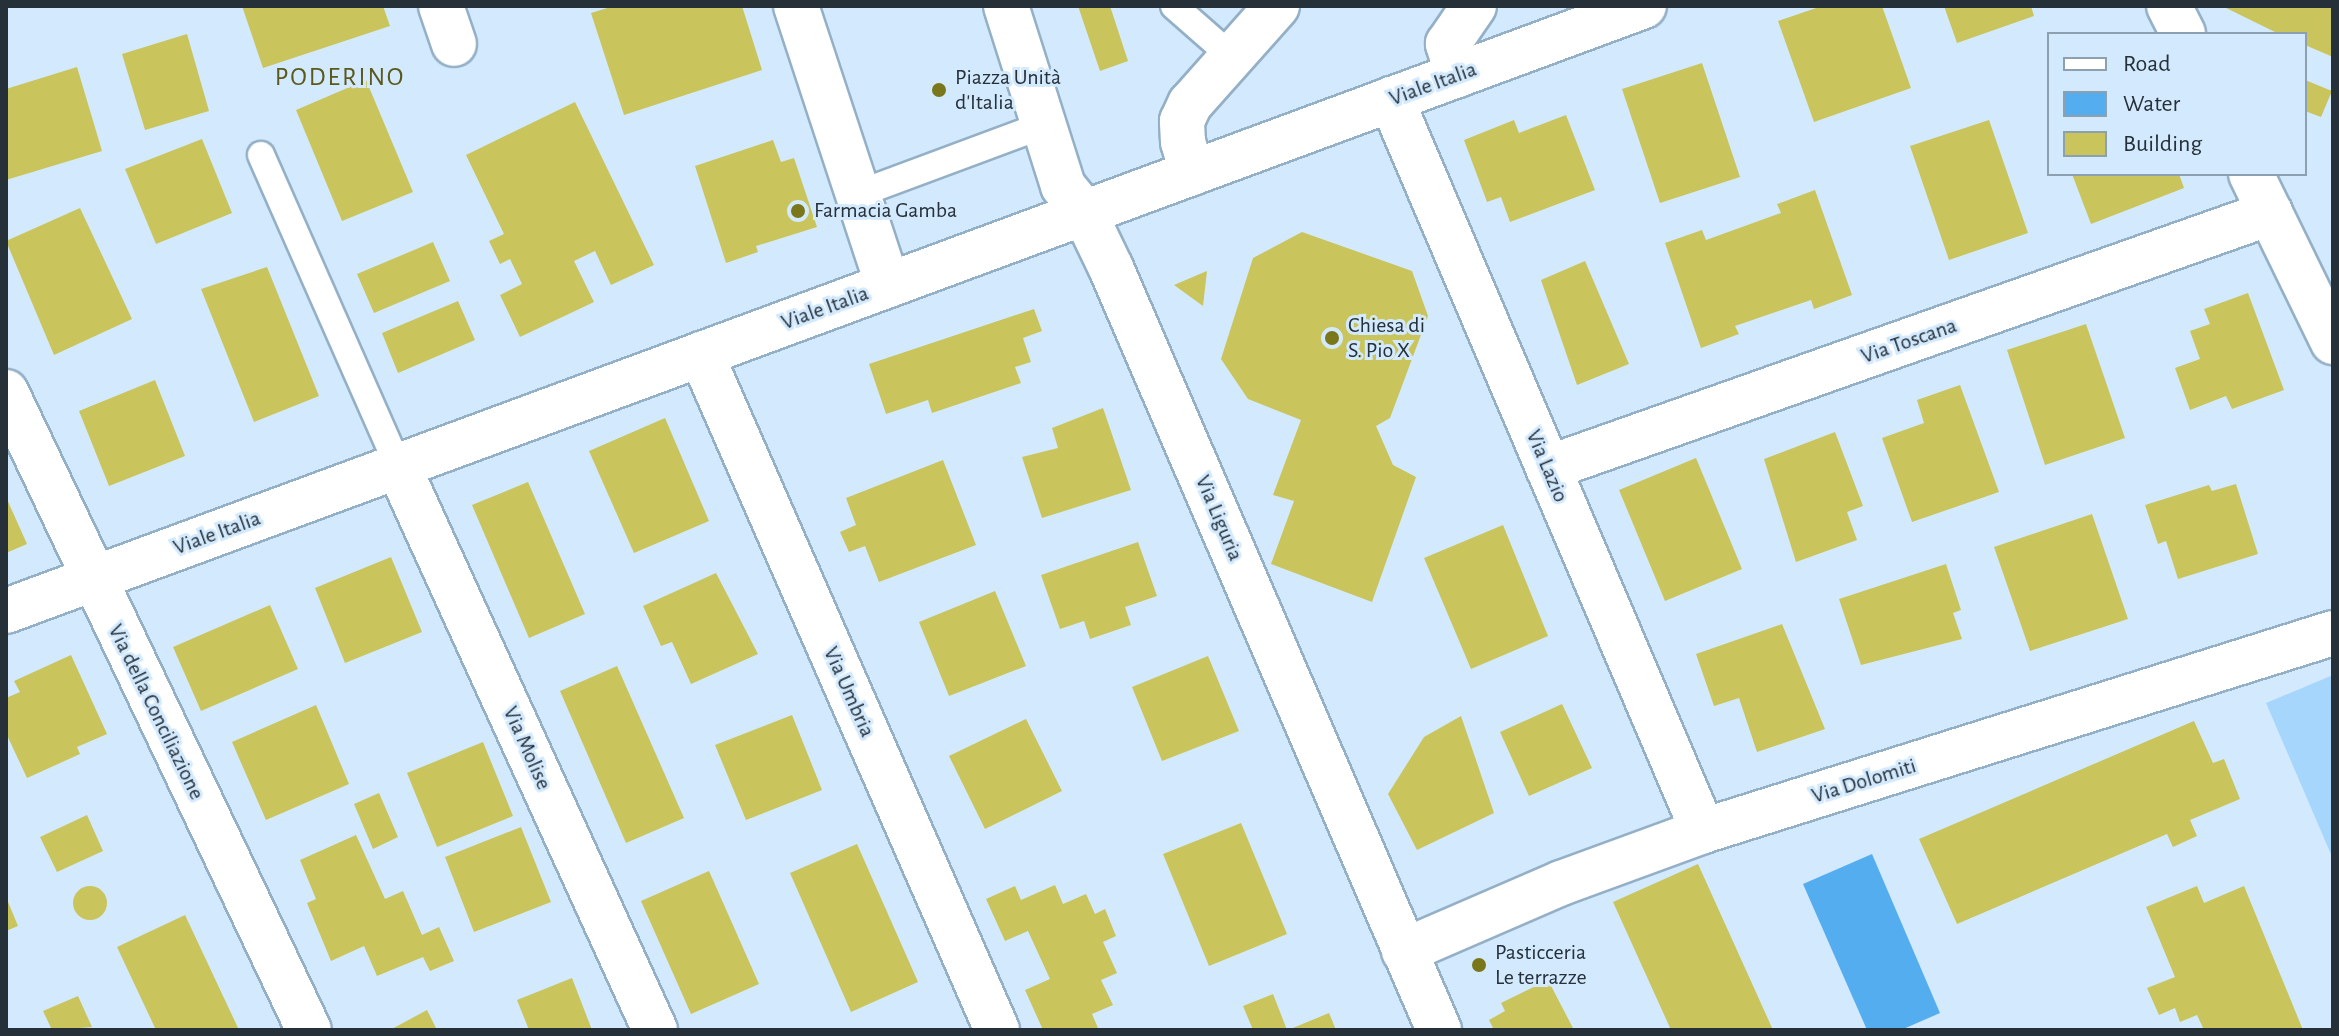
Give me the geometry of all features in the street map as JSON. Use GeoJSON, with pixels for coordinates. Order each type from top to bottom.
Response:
{"type":"FeatureCollection","features":[{"type":"Feature","properties":{"kind":"street"},"geometry":{"type":"LineString","coordinates":[[796,6],[888,285]]}},
{"type":"Feature","properties":{"kind":"street","name":"Via Liguria"},"geometry":{"type":"LineString","coordinates":[[1006,6],[1063,186],[1084,212],[1439,1030]]}},
{"type":"Feature","properties":{"kind":"street"},"geometry":{"type":"LineString","coordinates":[[1192,173],[1182,121],[1190,104],[1277,6]]}},
{"type":"Feature","properties":{"kind":"street"},"geometry":{"type":"LineString","coordinates":[[1458,75],[1448,44],[1474,6]]}},
{"type":"Feature","properties":{"kind":"street","name":"Viale Italia"},"geometry":{"type":"LineString","coordinates":[[6,611],[1644,6]]}},
{"type":"Feature","properties":{"kind":"street"},"geometry":{"type":"LineString","coordinates":[[2169,6],[2182,32]]}},
{"type":"Feature","properties":{"kind":"street","name":"Via Lazio"},"geometry":{"type":"LineString","coordinates":[[1391,99],[1703,831]]}},
{"type":"Feature","properties":{"kind":"street"},"geometry":{"type":"LineString","coordinates":[[2252,176],[2329,314]]}},
{"type":"Feature","properties":{"kind":"street","name":"Via Toscana"},"geometry":{"type":"LineString","coordinates":[[1548,468],[2270,213]]}},
{"type":"Feature","properties":{"kind":"street","name":"Via Umbria"},"geometry":{"type":"LineString","coordinates":[[701,354],[997,1030]]}},
{"type":"Feature","properties":{"kind":"street","name":"Via della Conciliazione"},"geometry":{"type":"LineString","coordinates":[[6,392],[309,1030]]}},
{"type":"Feature","properties":{"kind":"street","name":"Via Molise"},"geometry":{"type":"LineString","coordinates":[[398,466],[655,1030]]}},
{"type":"Feature","properties":{"kind":"street","name":"Via Dolomiti"},"geometry":{"type":"LineString","coordinates":[[1404,951],[1561,883],[1703,831],[2333,633]]}},
{"type":"Feature","properties":{"kind":"lane"},"geometry":{"type":"LineString","coordinates":[[1174,6],[1232,57]]}},
{"type":"Feature","properties":{"kind":"lane"},"geometry":{"type":"LineString","coordinates":[[858,194],[1044,125]]}},
{"type":"Feature","properties":{"kind":"lane"},"geometry":{"type":"LineString","coordinates":[[261,155],[398,466]]}},
{"type":"Feature","properties":{"kind":"shaded area"},"geometry":{"type":"Polygon","coordinates":[[[2333,675],[2333,859],[2266,703],[2333,675]]]}},
{"type":"Feature","properties":{"kind":"water"},"geometry":{"type":"Polygon","coordinates":[[[1872,854],[1940,1013],[1901,1030],[1867,1030],[1803,884],[1872,854]]]}},
{"type":"Feature","properties":{"kind":"building"},"geometry":{"type":"Polygon","coordinates":[[[242,6],[383,6],[390,26],[263,68],[242,6]]]}},
{"type":"Feature","properties":{"kind":"building"},"geometry":{"type":"Polygon","coordinates":[[[614,6],[742,6],[762,70],[624,115],[591,13],[614,6]]]}},
{"type":"Feature","properties":{"kind":"building"},"geometry":{"type":"Polygon","coordinates":[[[1078,6],[1110,6],[1128,61],[1100,71],[1078,6]]]}},
{"type":"Feature","properties":{"kind":"building"},"geometry":{"type":"Polygon","coordinates":[[[1822,6],[1882,6],[1911,88],[1814,122],[1778,21],[1822,6]]]}},
{"type":"Feature","properties":{"kind":"building"},"geometry":{"type":"Polygon","coordinates":[[[1944,6],[2031,6],[2034,16],[1957,43],[1944,6]]]}},
{"type":"Feature","properties":{"kind":"building"},"geometry":{"type":"Polygon","coordinates":[[[2222,6],[2333,6],[2333,57],[2307,46],[2307,32],[2275,32],[2222,6]]]}},
{"type":"Feature","properties":{"kind":"building"},"geometry":{"type":"Polygon","coordinates":[[[187,34],[209,111],[145,130],[122,54],[187,34]]]}},
{"type":"Feature","properties":{"kind":"building"},"geometry":{"type":"Polygon","coordinates":[[[1702,63],[1740,177],[1660,203],[1622,89],[1702,63]]]}},
{"type":"Feature","properties":{"kind":"building"},"geometry":{"type":"Polygon","coordinates":[[[77,67],[102,151],[6,180],[6,89],[77,67]]]}},
{"type":"Feature","properties":{"kind":"building"},"geometry":{"type":"Polygon","coordinates":[[[366,80],[413,192],[342,221],[296,110],[366,80]]]}},
{"type":"Feature","properties":{"kind":"building"},"geometry":{"type":"Polygon","coordinates":[[[2307,81],[2332,91],[2321,117],[2307,112],[2307,81]]]}},
{"type":"Feature","properties":{"kind":"building"},"geometry":{"type":"Polygon","coordinates":[[[575,102],[654,265],[611,285],[595,251],[574,261],[594,302],[520,337],[500,295],[522,284],[510,259],[500,264],[489,241],[504,234],[466,155],[575,102]]]}},
{"type":"Feature","properties":{"kind":"building"},"geometry":{"type":"Polygon","coordinates":[[[1566,115],[1595,190],[1510,222],[1501,197],[1487,202],[1464,140],[1514,120],[1519,133],[1566,115]]]}},
{"type":"Feature","properties":{"kind":"building"},"geometry":{"type":"Polygon","coordinates":[[[1989,120],[2028,233],[1949,260],[1910,146],[1989,120]]]}},
{"type":"Feature","properties":{"kind":"building"},"geometry":{"type":"Polygon","coordinates":[[[202,139],[232,213],[156,244],[125,169],[202,139]]]}},
{"type":"Feature","properties":{"kind":"building"},"geometry":{"type":"Polygon","coordinates":[[[773,140],[781,162],[794,158],[817,227],[756,246],[758,252],[726,263],[695,166],[773,140]]]}},
{"type":"Feature","properties":{"kind":"building"},"geometry":{"type":"Polygon","coordinates":[[[2073,176],[2180,176],[2184,188],[2091,224],[2073,176]]]}},
{"type":"Feature","properties":{"kind":"building"},"geometry":{"type":"Polygon","coordinates":[[[1815,190],[1852,295],[1814,309],[1811,300],[1735,326],[1739,334],[1701,348],[1665,243],[1702,230],[1706,240],[1781,213],[1777,204],[1815,190]]]}},
{"type":"Feature","properties":{"kind":"building"},"geometry":{"type":"Polygon","coordinates":[[[80,208],[132,319],[54,355],[6,241],[80,208]]]}},
{"type":"Feature","properties":{"kind":"building"},"geometry":{"type":"Polygon","coordinates":[[[1302,232],[1412,271],[1428,316],[1390,418],[1376,426],[1393,465],[1416,477],[1372,602],[1271,564],[1294,501],[1273,495],[1301,420],[1248,399],[1221,359],[1253,258],[1302,232]]]}},
{"type":"Feature","properties":{"kind":"building"},"geometry":{"type":"Polygon","coordinates":[[[433,242],[450,281],[374,313],[357,274],[433,242]]]}},
{"type":"Feature","properties":{"kind":"building"},"geometry":{"type":"Polygon","coordinates":[[[1585,261],[1629,364],[1577,385],[1541,280],[1585,261]]]}},
{"type":"Feature","properties":{"kind":"building"},"geometry":{"type":"Polygon","coordinates":[[[267,267],[319,396],[254,422],[201,289],[267,267]]]}},
{"type":"Feature","properties":{"kind":"building"},"geometry":{"type":"Polygon","coordinates":[[[1207,271],[1203,306],[1174,285],[1207,271]]]}},
{"type":"Feature","properties":{"kind":"building"},"geometry":{"type":"Polygon","coordinates":[[[2248,293],[2284,390],[2232,409],[2226,396],[2190,410],[2175,368],[2200,359],[2190,331],[2210,324],[2204,309],[2248,293]]]}},
{"type":"Feature","properties":{"kind":"building"},"geometry":{"type":"Polygon","coordinates":[[[458,301],[475,340],[398,373],[382,333],[458,301]]]}},
{"type":"Feature","properties":{"kind":"building"},"geometry":{"type":"Polygon","coordinates":[[[1034,309],[1042,331],[1023,338],[1031,362],[1015,367],[1021,383],[932,413],[928,400],[886,414],[869,364],[1034,309]]]}},
{"type":"Feature","properties":{"kind":"building"},"geometry":{"type":"Polygon","coordinates":[[[2086,324],[2125,438],[2045,465],[2007,350],[2086,324]]]}},
{"type":"Feature","properties":{"kind":"building"},"geometry":{"type":"Polygon","coordinates":[[[155,380],[185,456],[109,486],[79,411],[155,380]]]}},
{"type":"Feature","properties":{"kind":"building"},"geometry":{"type":"Polygon","coordinates":[[[1960,385],[1999,492],[1912,522],[1882,438],[1924,423],[1917,400],[1960,385]]]}},
{"type":"Feature","properties":{"kind":"building"},"geometry":{"type":"Polygon","coordinates":[[[1103,408],[1131,490],[1042,518],[1022,457],[1058,448],[1052,428],[1103,408]]]}},
{"type":"Feature","properties":{"kind":"building"},"geometry":{"type":"Polygon","coordinates":[[[665,418],[709,521],[634,553],[589,451],[665,418]]]}},
{"type":"Feature","properties":{"kind":"building"},"geometry":{"type":"Polygon","coordinates":[[[1835,432],[1863,506],[1847,512],[1857,540],[1796,562],[1764,459],[1835,432]]]}},
{"type":"Feature","properties":{"kind":"building"},"geometry":{"type":"Polygon","coordinates":[[[1696,458],[1742,569],[1665,601],[1619,490],[1696,458]]]}},
{"type":"Feature","properties":{"kind":"building"},"geometry":{"type":"Polygon","coordinates":[[[943,460],[976,545],[879,582],[865,546],[849,552],[840,532],[856,525],[846,498],[943,460]]]}},
{"type":"Feature","properties":{"kind":"building"},"geometry":{"type":"Polygon","coordinates":[[[528,482],[585,614],[529,638],[472,505],[528,482]]]}},
{"type":"Feature","properties":{"kind":"building"},"geometry":{"type":"Polygon","coordinates":[[[2236,484],[2258,554],[2178,579],[2166,541],[2158,544],[2145,505],[2209,485],[2212,491],[2236,484]]]}},
{"type":"Feature","properties":{"kind":"building"},"geometry":{"type":"Polygon","coordinates":[[[6,497],[27,544],[6,553],[6,497]]]}},
{"type":"Feature","properties":{"kind":"building"},"geometry":{"type":"Polygon","coordinates":[[[2092,514],[2128,619],[2030,651],[1994,547],[2092,514]]]}},
{"type":"Feature","properties":{"kind":"building"},"geometry":{"type":"Polygon","coordinates":[[[1503,525],[1548,636],[1471,669],[1424,558],[1503,525]]]}},
{"type":"Feature","properties":{"kind":"building"},"geometry":{"type":"Polygon","coordinates":[[[1138,542],[1157,596],[1125,607],[1131,625],[1090,639],[1084,621],[1060,629],[1041,575],[1138,542]]]}},
{"type":"Feature","properties":{"kind":"building"},"geometry":{"type":"Polygon","coordinates":[[[391,557],[422,632],[345,663],[315,588],[391,557]]]}},
{"type":"Feature","properties":{"kind":"building"},"geometry":{"type":"Polygon","coordinates":[[[1946,564],[1961,610],[1953,613],[1962,639],[1861,665],[1839,599],[1946,564]]]}},
{"type":"Feature","properties":{"kind":"building"},"geometry":{"type":"Polygon","coordinates":[[[716,573],[758,654],[691,684],[672,642],[661,646],[643,606],[716,573]]]}},
{"type":"Feature","properties":{"kind":"building"},"geometry":{"type":"Polygon","coordinates":[[[995,591],[1026,666],[949,696],[919,622],[995,591]]]}},
{"type":"Feature","properties":{"kind":"building"},"geometry":{"type":"Polygon","coordinates":[[[270,605],[298,669],[201,711],[173,647],[270,605]]]}},
{"type":"Feature","properties":{"kind":"building"},"geometry":{"type":"Polygon","coordinates":[[[1782,624],[1825,729],[1757,752],[1739,698],[1714,706],[1696,654],[1782,624]]]}},
{"type":"Feature","properties":{"kind":"building"},"geometry":{"type":"Polygon","coordinates":[[[71,655],[107,734],[77,747],[80,754],[27,778],[6,733],[6,698],[20,692],[14,681],[71,655]]]}},
{"type":"Feature","properties":{"kind":"building"},"geometry":{"type":"Polygon","coordinates":[[[1208,656],[1239,731],[1162,761],[1132,687],[1208,656]]]}},
{"type":"Feature","properties":{"kind":"building"},"geometry":{"type":"Polygon","coordinates":[[[617,666],[684,818],[626,843],[560,691],[617,666]]]}},
{"type":"Feature","properties":{"kind":"building"},"geometry":{"type":"Polygon","coordinates":[[[1562,704],[1592,768],[1529,796],[1500,732],[1562,704]]]}},
{"type":"Feature","properties":{"kind":"building"},"geometry":{"type":"Polygon","coordinates":[[[316,705],[349,784],[266,820],[232,742],[316,705]]]}},
{"type":"Feature","properties":{"kind":"building"},"geometry":{"type":"Polygon","coordinates":[[[792,715],[822,790],[746,820],[715,745],[792,715]]]}},
{"type":"Feature","properties":{"kind":"building"},"geometry":{"type":"Polygon","coordinates":[[[1461,716],[1494,813],[1417,850],[1388,794],[1424,737],[1461,716]]]}},
{"type":"Feature","properties":{"kind":"building"},"geometry":{"type":"Polygon","coordinates":[[[1026,719],[1062,791],[985,829],[949,756],[1026,719]]]}},
{"type":"Feature","properties":{"kind":"building"},"geometry":{"type":"Polygon","coordinates":[[[2194,721],[2213,763],[2224,759],[2240,799],[2190,820],[2197,836],[2173,847],[2167,834],[1957,924],[1919,839],[2194,721]]]}},
{"type":"Feature","properties":{"kind":"building"},"geometry":{"type":"Polygon","coordinates":[[[483,742],[513,816],[437,847],[407,773],[483,742]]]}},
{"type":"Feature","properties":{"kind":"building"},"geometry":{"type":"Polygon","coordinates":[[[379,793],[398,837],[373,849],[354,804],[379,793]]]}},
{"type":"Feature","properties":{"kind":"building"},"geometry":{"type":"Polygon","coordinates":[[[87,815],[103,851],[57,872],[40,837],[87,815]]]}},
{"type":"Feature","properties":{"kind":"building"},"geometry":{"type":"Polygon","coordinates":[[[1241,823],[1287,934],[1209,966],[1163,854],[1241,823]]]}},
{"type":"Feature","properties":{"kind":"building"},"geometry":{"type":"Polygon","coordinates":[[[521,827],[551,902],[474,932],[445,857],[521,827]]]}},
{"type":"Feature","properties":{"kind":"building"},"geometry":{"type":"Polygon","coordinates":[[[356,835],[385,899],[403,891],[422,935],[439,927],[454,961],[430,971],[423,957],[377,976],[364,946],[331,961],[307,903],[316,899],[300,860],[356,835]]]}},
{"type":"Feature","properties":{"kind":"building"},"geometry":{"type":"Polygon","coordinates":[[[857,844],[918,982],[851,1012],[790,873],[857,844]]]}},
{"type":"Feature","properties":{"kind":"building"},"geometry":{"type":"Polygon","coordinates":[[[1698,864],[1773,1030],[1671,1030],[1613,902],[1698,864]]]}},
{"type":"Feature","properties":{"kind":"building"},"geometry":{"type":"Polygon","coordinates":[[[709,871],[759,984],[691,1014],[641,901],[709,871]]]}},
{"type":"Feature","properties":{"kind":"building"},"geometry":{"type":"Polygon","coordinates":[[[1055,885],[1063,904],[1086,894],[1095,914],[1105,909],[1116,936],[1103,942],[1117,973],[1101,980],[1113,1005],[1092,1014],[1098,1028],[1094,1030],[1043,1030],[1025,990],[1050,979],[1028,931],[1005,941],[986,899],[1015,886],[1021,900],[1055,885]]]}},
{"type":"Feature","properties":{"kind":"building"},"geometry":{"type":"Polygon","coordinates":[[[90,886],[102,891],[107,903],[102,915],[90,920],[78,915],[73,903],[78,891],[90,886]]]}},
{"type":"Feature","properties":{"kind":"building"},"geometry":{"type":"Polygon","coordinates":[[[2197,886],[2204,903],[2244,886],[2303,1030],[2204,1030],[2197,1015],[2180,1022],[2175,1008],[2159,1015],[2147,988],[2175,977],[2146,907],[2197,886]]]}},
{"type":"Feature","properties":{"kind":"building"},"geometry":{"type":"Polygon","coordinates":[[[6,897],[18,926],[6,931],[6,897]]]}},
{"type":"Feature","properties":{"kind":"building"},"geometry":{"type":"Polygon","coordinates":[[[185,915],[239,1030],[156,1030],[117,947],[185,915]]]}},
{"type":"Feature","properties":{"kind":"building"},"geometry":{"type":"Polygon","coordinates":[[[572,978],[592,1030],[529,1030],[517,1000],[572,978]]]}},
{"type":"Feature","properties":{"kind":"building"},"geometry":{"type":"Polygon","coordinates":[[[1548,980],[1574,1030],[1494,1030],[1489,1020],[1505,1011],[1501,1003],[1548,980]]]}},
{"type":"Feature","properties":{"kind":"building"},"geometry":{"type":"Polygon","coordinates":[[[1273,994],[1287,1030],[1253,1030],[1243,1006],[1273,994]]]}},
{"type":"Feature","properties":{"kind":"building"},"geometry":{"type":"Polygon","coordinates":[[[78,996],[92,1027],[52,1030],[43,1011],[78,996]]]}},
{"type":"Feature","properties":{"kind":"building"},"geometry":{"type":"Polygon","coordinates":[[[427,1010],[437,1030],[390,1030],[427,1010]]]}},
{"type":"Feature","properties":{"kind":"building"},"geometry":{"type":"Polygon","coordinates":[[[1329,1013],[1336,1030],[1288,1030],[1329,1013]]]}},
{"type":"Feature","properties":{"kind":"place","name":"Piazza Unità d'Italia"},"geometry":{"type":"Point","coordinates":[939,90]}},
{"type":"Feature","properties":{"kind":"place","name":"Farmacia Gamba"},"geometry":{"type":"Point","coordinates":[798,211]}},
{"type":"Feature","properties":{"kind":"place","name":"Chiesa di S. Pio X"},"geometry":{"type":"Point","coordinates":[1332,338]}},
{"type":"Feature","properties":{"kind":"place","name":"Pasticceria Le terrazze"},"geometry":{"type":"Point","coordinates":[1479,965]}},
{"type":"Feature","properties":{"kind":"district","name":"PODERINO"},"geometry":{"type":"Point","coordinates":[340,78]}}]}
